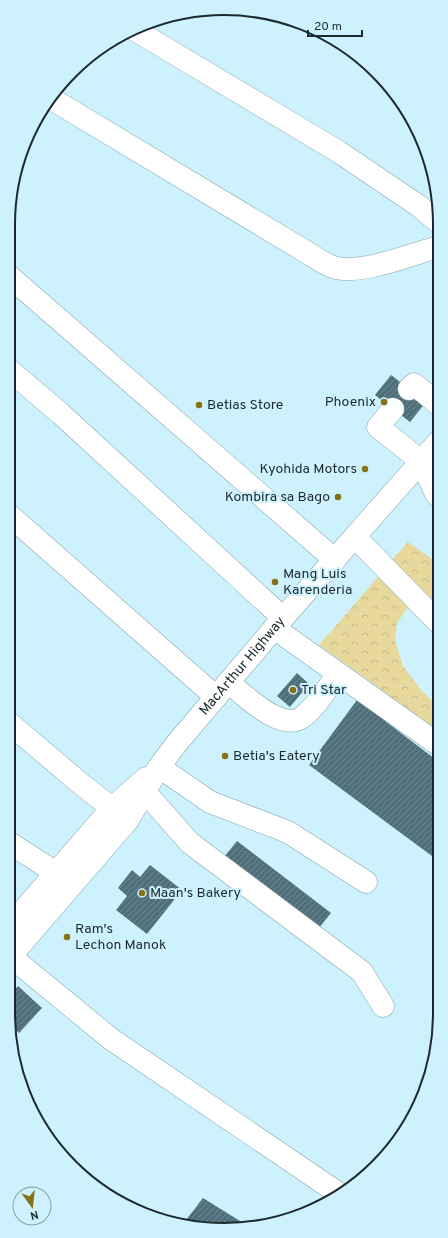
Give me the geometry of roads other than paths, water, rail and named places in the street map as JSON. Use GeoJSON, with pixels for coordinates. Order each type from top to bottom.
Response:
{"type":"FeatureCollection","features":[{"type":"Feature","properties":{"kind":"main road"},"geometry":{"type":"LineString","coordinates":[[140,33],[339,152],[419,206],[433,218]]}},
{"type":"Feature","properties":{"kind":"main road"},"geometry":{"type":"LineString","coordinates":[[55,101],[308,254],[334,267],[354,269],[386,263],[433,248]]}},
{"type":"Feature","properties":{"kind":"main road"},"geometry":{"type":"LineString","coordinates":[[15,281],[335,560]]}},
{"type":"Feature","properties":{"kind":"main road"},"geometry":{"type":"LineString","coordinates":[[15,375],[61,414],[278,623],[338,674],[433,741]]}},
{"type":"Feature","properties":{"kind":"main road"},"geometry":{"type":"LineString","coordinates":[[410,389],[414,384],[433,399]]}},
{"type":"Feature","properties":{"kind":"main road"},"geometry":{"type":"LineString","coordinates":[[393,409],[378,427],[421,461],[433,486]]}},
{"type":"Feature","properties":{"kind":"main road","name":"MacArthur Highway"},"geometry":{"type":"LineString","coordinates":[[15,922],[128,820],[159,767],[177,743],[278,623],[433,447]]}},
{"type":"Feature","properties":{"kind":"main road"},"geometry":{"type":"LineString","coordinates":[[15,520],[222,690],[270,716],[288,721],[300,719],[308,712],[338,674]]}},
{"type":"Feature","properties":{"kind":"main road"},"geometry":{"type":"LineString","coordinates":[[354,537],[433,617]]}},
{"type":"Feature","properties":{"kind":"main road"},"geometry":{"type":"LineString","coordinates":[[15,728],[81,784],[112,808]]}},
{"type":"Feature","properties":{"kind":"main road"},"geometry":{"type":"LineString","coordinates":[[159,767],[210,802],[288,832],[366,882]]}},
{"type":"Feature","properties":{"kind":"main road","name":"MacArthur Highway"},"geometry":{"type":"LineString","coordinates":[[15,949],[112,808],[159,767]]}},
{"type":"Feature","properties":{"kind":"main road"},"geometry":{"type":"LineString","coordinates":[[145,792],[190,843],[362,972],[383,1006]]}},
{"type":"Feature","properties":{"kind":"main road"},"geometry":{"type":"LineString","coordinates":[[15,846],[65,878]]}},
{"type":"Feature","properties":{"kind":"main road"},"geometry":{"type":"LineString","coordinates":[[15,963],[110,1039],[335,1191]]}},
{"type":"Feature","properties":{"kind":"place","name":"Phoenix"},"geometry":{"type":"Point","coordinates":[384,402]}},
{"type":"Feature","properties":{"kind":"place","name":"Betias Store"},"geometry":{"type":"Point","coordinates":[199,405]}},
{"type":"Feature","properties":{"kind":"place","name":"Kyohida Motors"},"geometry":{"type":"Point","coordinates":[365,469]}},
{"type":"Feature","properties":{"kind":"place","name":"Kombira sa Bago"},"geometry":{"type":"Point","coordinates":[338,497]}},
{"type":"Feature","properties":{"kind":"place","name":"Mang Luis Karenderia"},"geometry":{"type":"Point","coordinates":[275,582]}},
{"type":"Feature","properties":{"kind":"place","name":"Tri Star"},"geometry":{"type":"Point","coordinates":[293,690]}},
{"type":"Feature","properties":{"kind":"place","name":"Betia's Eatery"},"geometry":{"type":"Point","coordinates":[225,756]}},
{"type":"Feature","properties":{"kind":"place","name":"Maan's Bakery"},"geometry":{"type":"Point","coordinates":[142,893]}},
{"type":"Feature","properties":{"kind":"place","name":"Ram's Lechon Manok"},"geometry":{"type":"Point","coordinates":[67,937]}}]}
